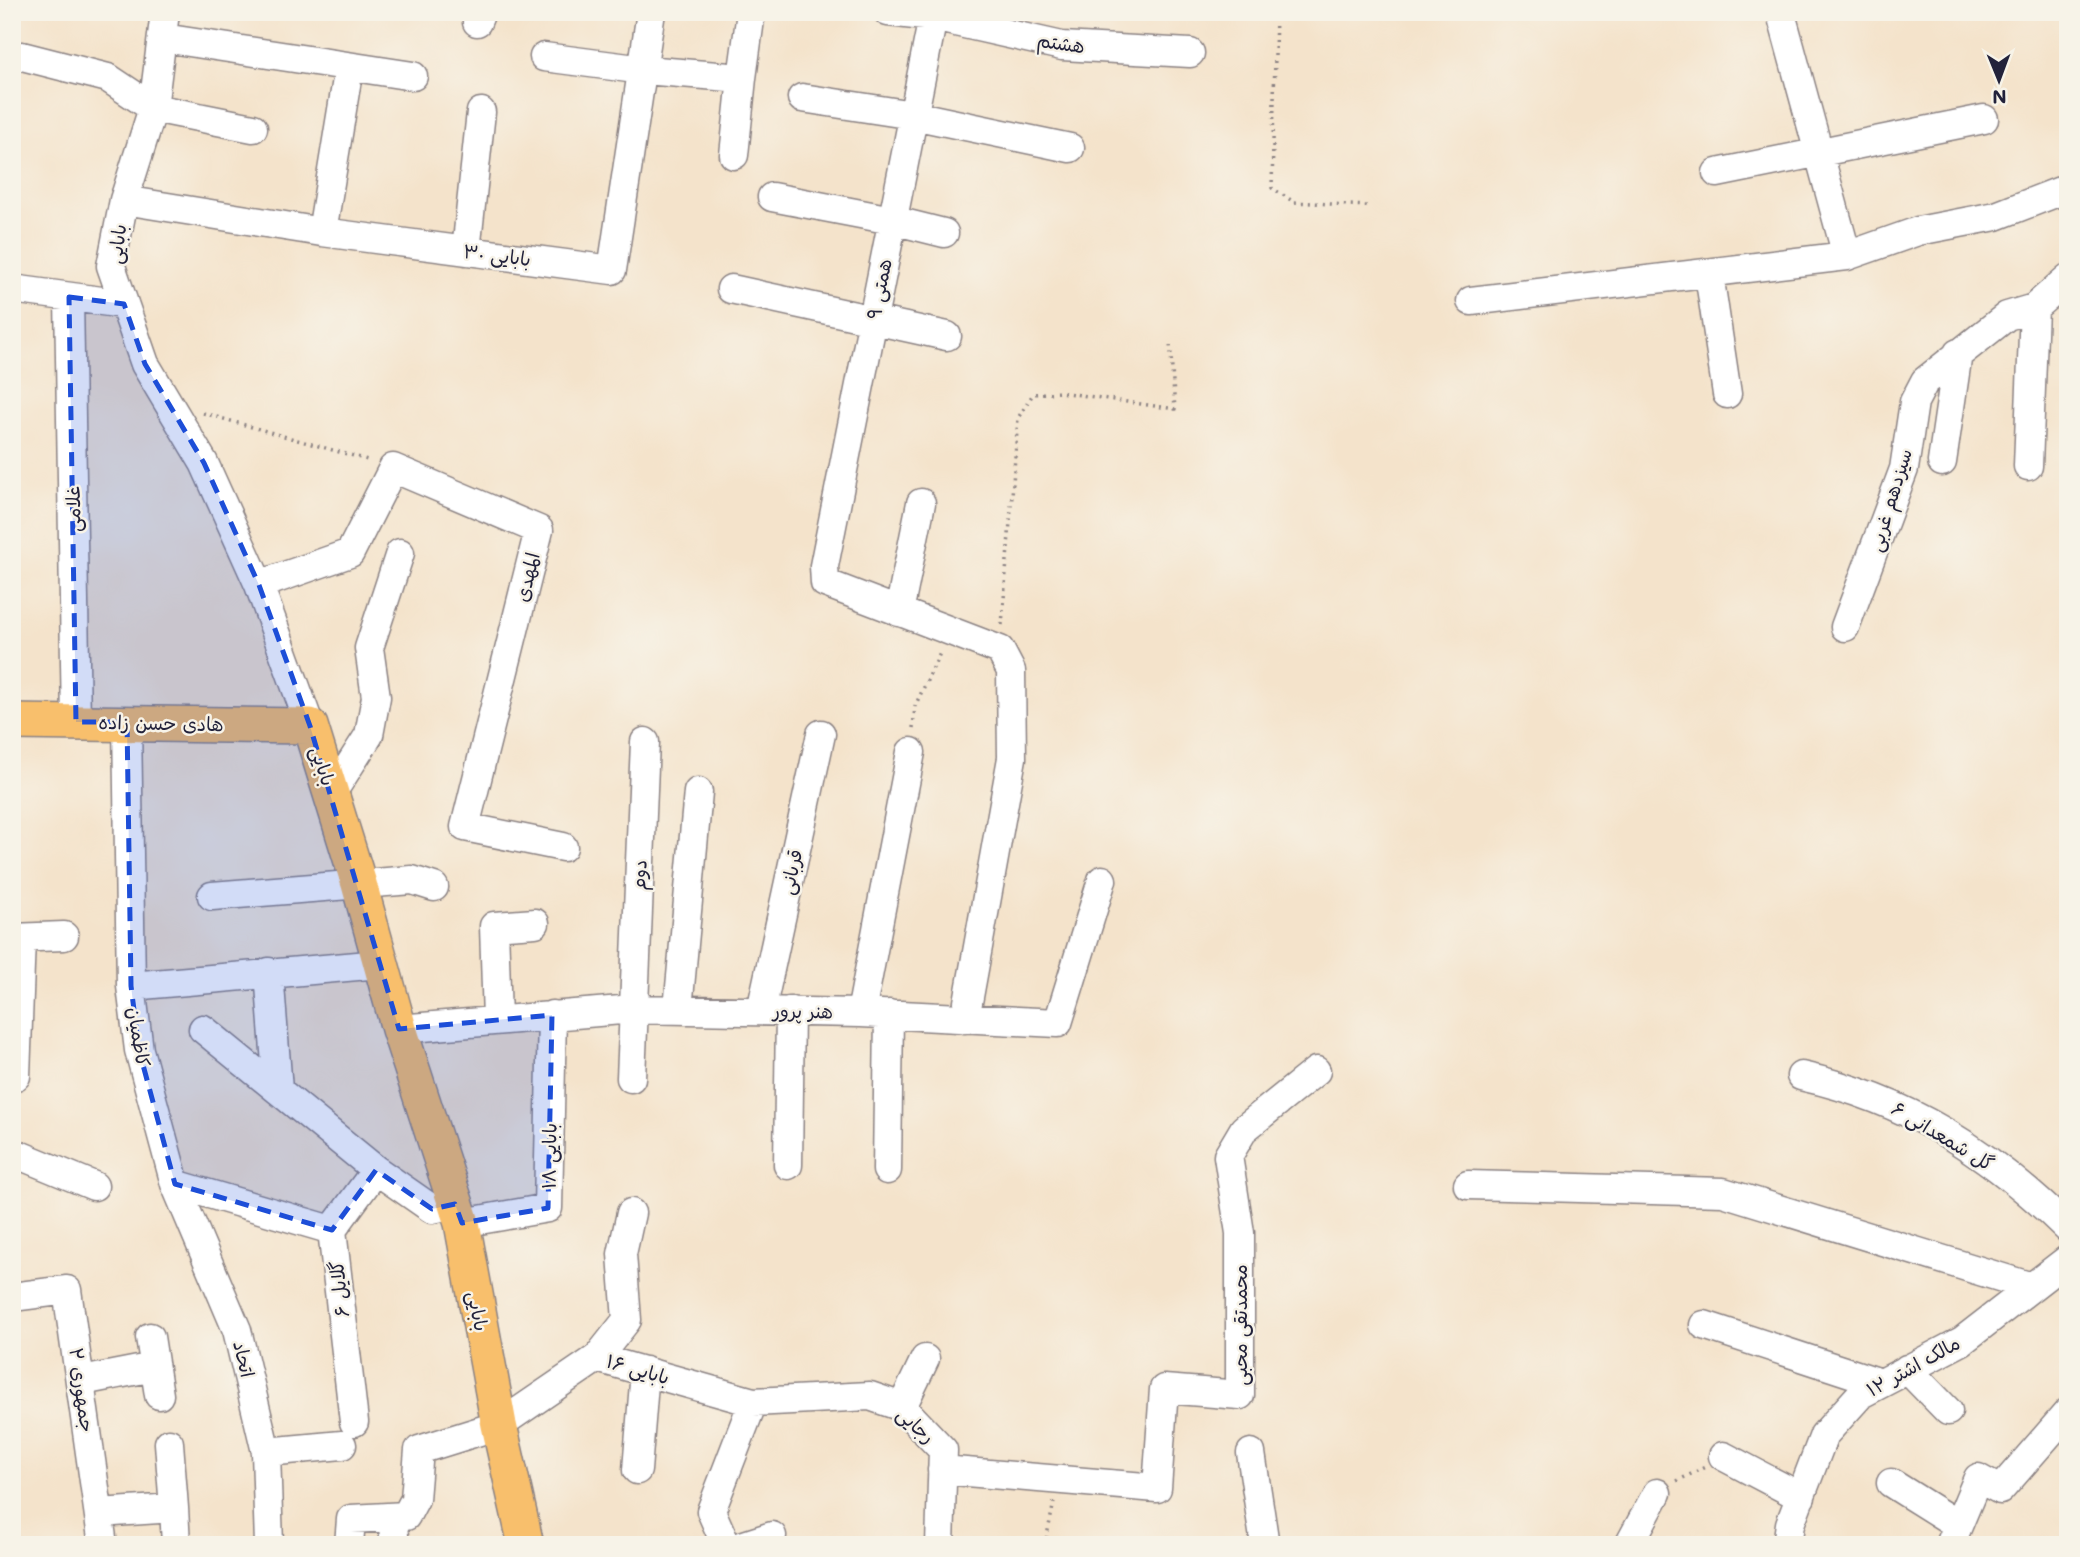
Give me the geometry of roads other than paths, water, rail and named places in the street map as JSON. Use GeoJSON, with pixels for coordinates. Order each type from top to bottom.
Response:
{"type":"FeatureCollection","features":[{"type":"Feature","properties":{"kind":"main road","name":"هادی حسن زاده"},"geometry":{"type":"LineString","coordinates":[[12,722],[310,726]]}},
{"type":"Feature","properties":{"kind":"main road","name":"بابایی"},"geometry":{"type":"LineString","coordinates":[[310,726],[359,884],[399,1029],[458,1214],[499,1425],[526,1545]]}},
{"type":"Feature","properties":{"kind":"street","name":"بابایی ۳۰"},"geometry":{"type":"LineString","coordinates":[[124,200],[323,232],[612,270],[651,12]]}},
{"type":"Feature","properties":{"kind":"street"},"geometry":{"type":"LineString","coordinates":[[734,155],[751,12]]}},
{"type":"Feature","properties":{"kind":"street","name":"هشتم"},"geometry":{"type":"LineString","coordinates":[[888,12],[934,15],[1062,46],[1190,53]]}},
{"type":"Feature","properties":{"kind":"street","name":"همتی ۹"},"geometry":{"type":"LineString","coordinates":[[899,612],[825,583],[824,566],[934,15]]}},
{"type":"Feature","properties":{"kind":"street"},"geometry":{"type":"LineString","coordinates":[[1783,21],[1847,256]]}},
{"type":"Feature","properties":{"kind":"street"},"geometry":{"type":"LineString","coordinates":[[164,25],[349,67],[413,76]]}},
{"type":"Feature","properties":{"kind":"street","name":"بابایی"},"geometry":{"type":"LineString","coordinates":[[164,25],[153,108],[124,200],[111,266],[145,364],[204,463],[259,585],[310,726]]}},
{"type":"Feature","properties":{"kind":"street"},"geometry":{"type":"LineString","coordinates":[[22,56],[108,78],[153,108],[253,128]]}},
{"type":"Feature","properties":{"kind":"street"},"geometry":{"type":"LineString","coordinates":[[544,57],[644,70],[742,78]]}},
{"type":"Feature","properties":{"kind":"street"},"geometry":{"type":"LineString","coordinates":[[323,232],[349,67]]}},
{"type":"Feature","properties":{"kind":"street"},"geometry":{"type":"LineString","coordinates":[[802,98],[913,115],[1070,148]]}},
{"type":"Feature","properties":{"kind":"street"},"geometry":{"type":"LineString","coordinates":[[466,251],[481,112]]}},
{"type":"Feature","properties":{"kind":"street"},"geometry":{"type":"LineString","coordinates":[[1717,173],[1984,119]]}},
{"type":"Feature","properties":{"kind":"street"},"geometry":{"type":"LineString","coordinates":[[1471,301],[1847,256],[1918,232],[1996,216],[2068,188]]}},
{"type":"Feature","properties":{"kind":"street"},"geometry":{"type":"LineString","coordinates":[[772,197],[944,233]]}},
{"type":"Feature","properties":{"kind":"street"},"geometry":{"type":"LineString","coordinates":[[1709,274],[1727,394]]}},
{"type":"Feature","properties":{"kind":"street","name":"سیزدهم غربی"},"geometry":{"type":"LineString","coordinates":[[1845,627],[1891,509],[1903,469],[1914,402],[1924,381],[2007,316],[2034,309],[2068,278]]}},
{"type":"Feature","properties":{"kind":"street"},"geometry":{"type":"LineString","coordinates":[[12,289],[124,304]]}},
{"type":"Feature","properties":{"kind":"street"},"geometry":{"type":"LineString","coordinates":[[731,289],[947,336]]}},
{"type":"Feature","properties":{"kind":"street","name":"غلامی"},"geometry":{"type":"LineString","coordinates":[[69,297],[76,722]]}},
{"type":"Feature","properties":{"kind":"street"},"geometry":{"type":"LineString","coordinates":[[2028,466],[2034,309]]}},
{"type":"Feature","properties":{"kind":"street"},"geometry":{"type":"LineString","coordinates":[[1942,462],[1958,353]]}},
{"type":"Feature","properties":{"kind":"street","name":"المهدی"},"geometry":{"type":"LineString","coordinates":[[259,585],[350,553],[393,468],[538,530],[465,827],[563,846]]}},
{"type":"Feature","properties":{"kind":"street"},"geometry":{"type":"LineString","coordinates":[[921,503],[899,612],[1000,650],[1011,671],[1012,758],[965,1019]]}},
{"type":"Feature","properties":{"kind":"street"},"geometry":{"type":"LineString","coordinates":[[332,793],[369,735],[376,698],[369,648],[400,553]]}},
{"type":"Feature","properties":{"kind":"street","name":"کاظمیان"},"geometry":{"type":"LineString","coordinates":[[127,722],[131,986],[139,1050],[175,1184]]}},
{"type":"Feature","properties":{"kind":"street","name":"قربانی"},"geometry":{"type":"LineString","coordinates":[[761,1011],[821,734]]}},
{"type":"Feature","properties":{"kind":"street","name":"دوم"},"geometry":{"type":"LineString","coordinates":[[631,1078],[645,742]]}},
{"type":"Feature","properties":{"kind":"street"},"geometry":{"type":"LineString","coordinates":[[861,1013],[911,752]]}},
{"type":"Feature","properties":{"kind":"street"},"geometry":{"type":"LineString","coordinates":[[678,1009],[698,792]]}},
{"type":"Feature","properties":{"kind":"street"},"geometry":{"type":"LineString","coordinates":[[212,896],[412,880],[434,887]]}},
{"type":"Feature","properties":{"kind":"street","name":"هنر پرور"},"geometry":{"type":"LineString","coordinates":[[399,1029],[633,1009],[861,1013],[1058,1023],[1102,880]]}},
{"type":"Feature","properties":{"kind":"street"},"geometry":{"type":"LineString","coordinates":[[497,1019],[494,926],[535,923]]}},
{"type":"Feature","properties":{"kind":"street"},"geometry":{"type":"LineString","coordinates":[[16,1076],[17,938],[64,936]]}},
{"type":"Feature","properties":{"kind":"street"},"geometry":{"type":"LineString","coordinates":[[131,986],[380,964]]}},
{"type":"Feature","properties":{"kind":"street"},"geometry":{"type":"LineString","coordinates":[[269,972],[278,1090]]}},
{"type":"Feature","properties":{"kind":"street"},"geometry":{"type":"LineString","coordinates":[[788,1165],[790,1011]]}},
{"type":"Feature","properties":{"kind":"street"},"geometry":{"type":"LineString","coordinates":[[887,1170],[889,1014]]}},
{"type":"Feature","properties":{"kind":"street","name":"بابایی ۱۸"},"geometry":{"type":"LineString","coordinates":[[458,1214],[548,1208],[552,1015]]}},
{"type":"Feature","properties":{"kind":"street"},"geometry":{"type":"LineString","coordinates":[[204,1029],[376,1170],[432,1209],[458,1214]]}},
{"type":"Feature","properties":{"kind":"street","name":"محمدتقی محبی"},"geometry":{"type":"LineString","coordinates":[[942,1470],[1157,1488],[1164,1389],[1240,1395],[1240,1233],[1228,1156],[1244,1129],[1316,1071]]}},
{"type":"Feature","properties":{"kind":"street","name":"گل شمعدانی ۶"},"geometry":{"type":"LineString","coordinates":[[1801,1076],[1866,1093],[1909,1111],[2063,1214]]}},
{"type":"Feature","properties":{"kind":"street"},"geometry":{"type":"LineString","coordinates":[[12,1152],[94,1186]]}},
{"type":"Feature","properties":{"kind":"street"},"geometry":{"type":"LineString","coordinates":[[175,1184],[332,1230],[376,1170]]}},
{"type":"Feature","properties":{"kind":"street","name":"اتحاد"},"geometry":{"type":"LineString","coordinates":[[175,1184],[237,1330],[266,1452],[269,1545]]}},
{"type":"Feature","properties":{"kind":"street"},"geometry":{"type":"LineString","coordinates":[[1468,1185],[1723,1192],[2032,1287]]}},
{"type":"Feature","properties":{"kind":"street"},"geometry":{"type":"LineString","coordinates":[[597,1358],[627,1320],[622,1254],[631,1213]]}},
{"type":"Feature","properties":{"kind":"street","name":"گلایل ۶"},"geometry":{"type":"LineString","coordinates":[[266,1452],[348,1434],[332,1230]]}},
{"type":"Feature","properties":{"kind":"street","name":"مالک اشتر ۱۲"},"geometry":{"type":"LineString","coordinates":[[1787,1545],[1790,1524],[1824,1434],[1861,1394],[1962,1340],[2068,1259]]}},
{"type":"Feature","properties":{"kind":"street","name":"جمهوری ۲"},"geometry":{"type":"LineString","coordinates":[[12,1297],[67,1290],[82,1381],[103,1545]]}},
{"type":"Feature","properties":{"kind":"street"},"geometry":{"type":"LineString","coordinates":[[1704,1325],[1881,1383]]}},
{"type":"Feature","properties":{"kind":"street"},"geometry":{"type":"LineString","coordinates":[[82,1381],[156,1381],[150,1337]]}},
{"type":"Feature","properties":{"kind":"street","name":"بابایی ۱۶"},"geometry":{"type":"LineString","coordinates":[[392,1517],[406,1516],[415,1499],[419,1450],[499,1425],[597,1358],[753,1402]]}},
{"type":"Feature","properties":{"kind":"street"},"geometry":{"type":"LineString","coordinates":[[902,1408],[925,1359]]}},
{"type":"Feature","properties":{"kind":"street"},"geometry":{"type":"LineString","coordinates":[[1907,1369],[1948,1412]]}},
{"type":"Feature","properties":{"kind":"street"},"geometry":{"type":"LineString","coordinates":[[637,1469],[645,1371]]}},
{"type":"Feature","properties":{"kind":"street","name":"رجایی"},"geometry":{"type":"LineString","coordinates":[[753,1402],[870,1396],[902,1408],[943,1450],[940,1545]]}},
{"type":"Feature","properties":{"kind":"street"},"geometry":{"type":"LineString","coordinates":[[726,1545],[711,1511],[753,1402]]}},
{"type":"Feature","properties":{"kind":"street"},"geometry":{"type":"LineString","coordinates":[[1891,1482],[1954,1535],[1978,1478],[2000,1490],[2068,1412]]}},
{"type":"Feature","properties":{"kind":"street"},"geometry":{"type":"LineString","coordinates":[[169,1443],[176,1545]]}},
{"type":"Feature","properties":{"kind":"street"},"geometry":{"type":"LineString","coordinates":[[1251,1453],[1265,1545]]}},
{"type":"Feature","properties":{"kind":"street"},"geometry":{"type":"LineString","coordinates":[[1723,1456],[1801,1497]]}},
{"type":"Feature","properties":{"kind":"street"},"geometry":{"type":"LineString","coordinates":[[1629,1545],[1657,1493]]}},
{"type":"Feature","properties":{"kind":"street"},"geometry":{"type":"LineString","coordinates":[[99,1513],[174,1508]]}},
{"type":"Feature","properties":{"kind":"street"},"geometry":{"type":"LineString","coordinates":[[349,1545],[351,1519],[392,1517],[395,1545]]}},
{"type":"Feature","properties":{"kind":"street"},"geometry":{"type":"LineString","coordinates":[[744,1545],[772,1536]]}}]}
